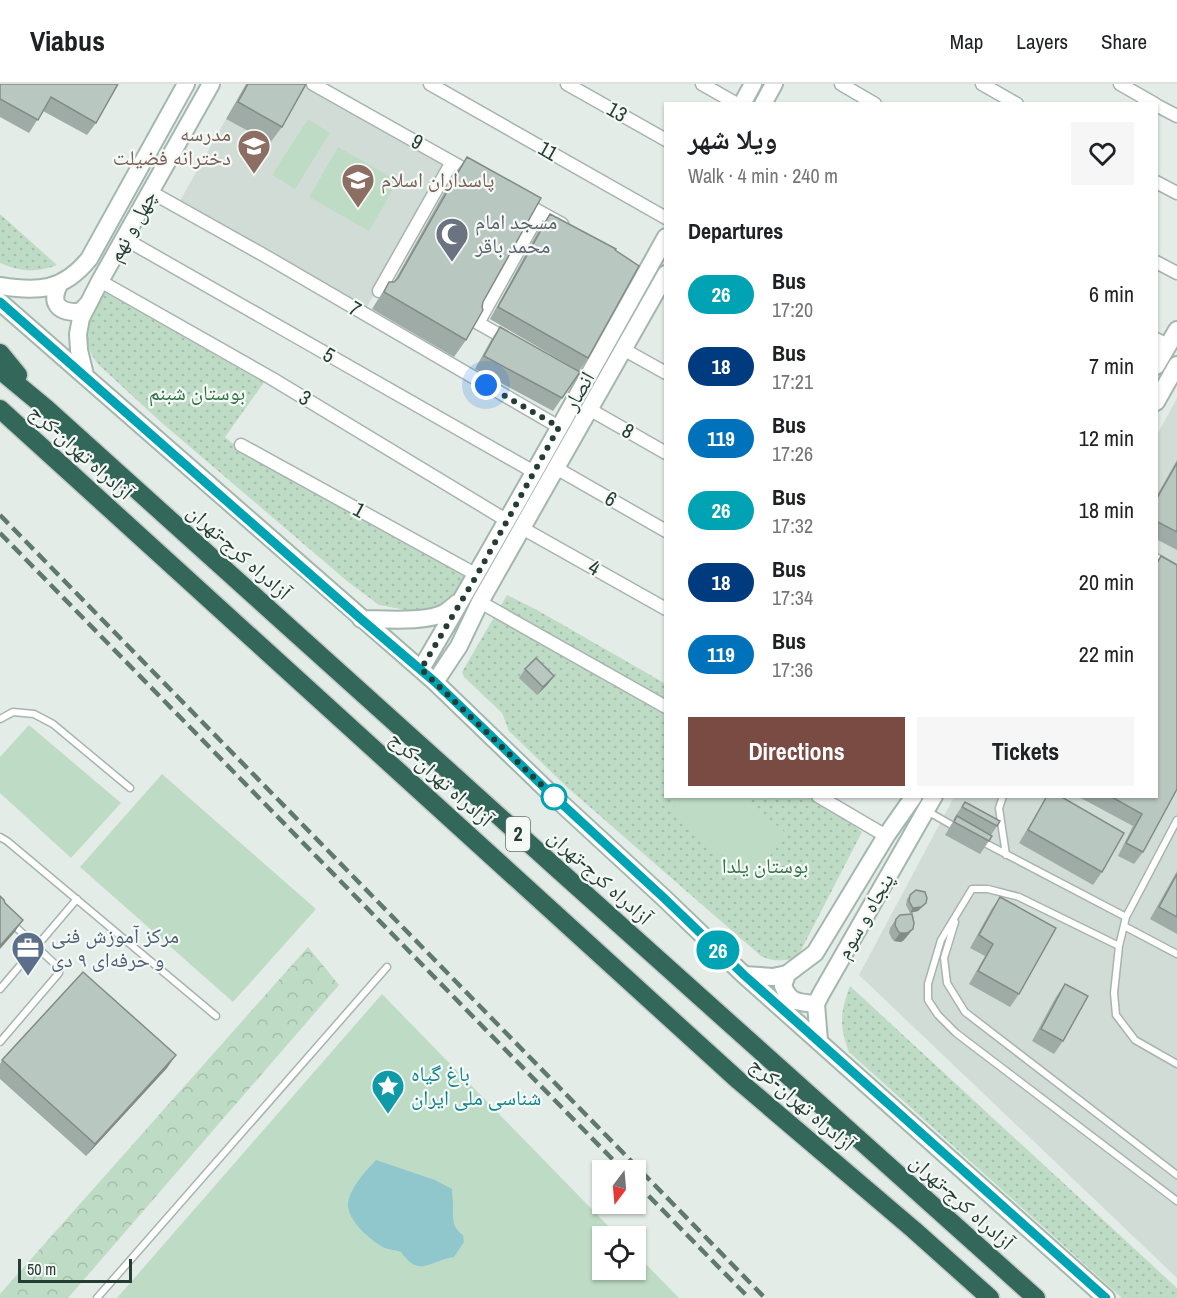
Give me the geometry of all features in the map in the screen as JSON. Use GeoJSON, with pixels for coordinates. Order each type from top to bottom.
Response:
{"type":"FeatureCollection","features":[{"type":"Feature","properties":{"kind":"highway"},"geometry":{"type":"LineString","coordinates":[[0,353],[47,409]]}},
{"type":"Feature","properties":{"kind":"highway","name":"آزادراه کرج-تهران"},"geometry":{"type":"LineString","coordinates":[[0,370],[47,409],[1036,1298]]}},
{"type":"Feature","properties":{"kind":"highway","name":"آزادراه تهران-کرج"},"geometry":{"type":"LineString","coordinates":[[0,409],[739,1081],[990,1298]]}},
{"type":"Feature","properties":{"kind":"street","name":"چهل و نهم"},"geometry":{"type":"LineString","coordinates":[[0,286],[22,289],[48,288],[76,273],[89,259],[186,84]]}},
{"type":"Feature","properties":{"kind":"street","name":"چهل و نهم"},"geometry":{"type":"LineString","coordinates":[[85,375],[78,334],[81,318],[211,84]]}},
{"type":"Feature","properties":{"kind":"street","name":"9"},"geometry":{"type":"LineString","coordinates":[[313,84],[486,181]]}},
{"type":"Feature","properties":{"kind":"street","name":"11"},"geometry":{"type":"LineString","coordinates":[[430,84],[664,217]]}},
{"type":"Feature","properties":{"kind":"street","name":"13"},"geometry":{"type":"LineString","coordinates":[[567,84],[664,139]]}},
{"type":"Feature","properties":{"kind":"street"},"geometry":{"type":"LineString","coordinates":[[702,84],[733,102]]}},
{"type":"Feature","properties":{"kind":"street"},"geometry":{"type":"LineString","coordinates":[[743,102],[753,84]]}},
{"type":"Feature","properties":{"kind":"street"},"geometry":{"type":"LineString","coordinates":[[764,102],[774,84]]}},
{"type":"Feature","properties":{"kind":"street"},"geometry":{"type":"LineString","coordinates":[[841,84],[872,102]]}},
{"type":"Feature","properties":{"kind":"street"},"geometry":{"type":"LineString","coordinates":[[982,84],[1014,102]]}},
{"type":"Feature","properties":{"kind":"street"},"geometry":{"type":"LineString","coordinates":[[1120,84],[1152,102]]}},
{"type":"Feature","properties":{"kind":"street"},"geometry":{"type":"LineString","coordinates":[[1158,105],[1177,116]]}},
{"type":"Feature","properties":{"kind":"street"},"geometry":{"type":"LineString","coordinates":[[379,291],[452,162]]}},
{"type":"Feature","properties":{"kind":"street"},"geometry":{"type":"LineString","coordinates":[[1158,183],[1177,193]]}},
{"type":"Feature","properties":{"kind":"street","name":"7"},"geometry":{"type":"LineString","coordinates":[[151,192],[559,427]]}},
{"type":"Feature","properties":{"kind":"street"},"geometry":{"type":"LineString","coordinates":[[517,198],[571,229]]}},
{"type":"Feature","properties":{"kind":"street"},"geometry":{"type":"LineString","coordinates":[[523,348],[478,323],[540,212]]}},
{"type":"Feature","properties":{"kind":"street","name":"5"},"geometry":{"type":"LineString","coordinates":[[125,239],[534,472]]}},
{"type":"Feature","properties":{"kind":"street","name":"انصار"},"geometry":{"type":"LineString","coordinates":[[421,669],[477,575],[559,427],[579,380],[642,269],[664,240]]}},
{"type":"Feature","properties":{"kind":"street"},"geometry":{"type":"LineString","coordinates":[[1158,263],[1177,273]]}},
{"type":"Feature","properties":{"kind":"street","name":"3"},"geometry":{"type":"LineString","coordinates":[[100,281],[271,378],[506,520]]}},
{"type":"Feature","properties":{"kind":"street"},"geometry":{"type":"LineString","coordinates":[[60,283],[54,297],[60,308],[80,312],[90,302]]}},
{"type":"Feature","properties":{"kind":"street","name":"انصار"},"geometry":{"type":"LineString","coordinates":[[435,682],[459,646],[480,602],[623,349],[661,294]]}},
{"type":"Feature","properties":{"kind":"street"},"geometry":{"type":"LineString","coordinates":[[0,302],[421,669],[744,975],[1106,1298]]}},
{"type":"Feature","properties":{"kind":"street"},"geometry":{"type":"LineString","coordinates":[[1158,358],[1162,342],[1177,330]]}},
{"type":"Feature","properties":{"kind":"street"},"geometry":{"type":"LineString","coordinates":[[623,349],[664,372]]}},
{"type":"Feature","properties":{"kind":"street"},"geometry":{"type":"LineString","coordinates":[[1158,398],[1177,365]]}},
{"type":"Feature","properties":{"kind":"street","name":"8"},"geometry":{"type":"LineString","coordinates":[[589,409],[664,452]]}},
{"type":"Feature","properties":{"kind":"street","name":"1"},"geometry":{"type":"LineString","coordinates":[[241,445],[477,575]]}},
{"type":"Feature","properties":{"kind":"street","name":"6"},"geometry":{"type":"LineString","coordinates":[[556,468],[664,530]]}},
{"type":"Feature","properties":{"kind":"street","name":"4"},"geometry":{"type":"LineString","coordinates":[[522,528],[664,608]]}},
{"type":"Feature","properties":{"kind":"street"},"geometry":{"type":"LineString","coordinates":[[361,619],[432,617],[445,612],[463,599]]}},
{"type":"Feature","properties":{"kind":"street"},"geometry":{"type":"LineString","coordinates":[[480,602],[664,706]]}},
{"type":"Feature","properties":{"kind":"street"},"geometry":{"type":"LineString","coordinates":[[821,798],[886,836]]}},
{"type":"Feature","properties":{"kind":"street"},"geometry":{"type":"LineString","coordinates":[[912,799],[930,803]]}},
{"type":"Feature","properties":{"kind":"street","name":"پنجاه و سوم"},"geometry":{"type":"LineString","coordinates":[[787,974],[815,953],[886,836],[912,799]]}},
{"type":"Feature","properties":{"kind":"street","name":"پنجاه و سوم"},"geometry":{"type":"LineString","coordinates":[[816,1004],[930,803]]}},
{"type":"Feature","properties":{"kind":"street"},"geometry":{"type":"LineString","coordinates":[[744,975],[773,977],[787,974]]}},
{"type":"Feature","properties":{"kind":"street"},"geometry":{"type":"LineString","coordinates":[[787,974],[783,986],[788,996],[797,1002],[816,1004],[819,1041]]}},
{"type":"Feature","properties":{"kind":"lane"},"geometry":{"type":"LineString","coordinates":[[1158,558],[1177,569]]}},
{"type":"Feature","properties":{"kind":"lane"},"geometry":{"type":"LineString","coordinates":[[0,719],[13,712],[34,714],[53,724],[130,788]]}},
{"type":"Feature","properties":{"kind":"lane"},"geometry":{"type":"LineString","coordinates":[[1003,798],[999,808],[1006,855]]}},
{"type":"Feature","properties":{"kind":"lane"},"geometry":{"type":"LineString","coordinates":[[930,803],[959,829]]}},
{"type":"Feature","properties":{"kind":"lane"},"geometry":{"type":"LineString","coordinates":[[1177,820],[1126,917],[1119,946],[1114,993],[1116,1015],[1135,1040],[1177,1064]]}},
{"type":"Feature","properties":{"kind":"lane"},"geometry":{"type":"LineString","coordinates":[[0,837],[8,841],[216,1016]]}},
{"type":"Feature","properties":{"kind":"lane"},"geometry":{"type":"LineString","coordinates":[[977,839],[1126,917]]}},
{"type":"Feature","properties":{"kind":"lane"},"geometry":{"type":"LineString","coordinates":[[1119,946],[1019,897],[972,889],[941,940],[928,984],[928,1000],[938,1015],[956,1033],[1177,1201]]}},
{"type":"Feature","properties":{"kind":"lane"},"geometry":{"type":"LineString","coordinates":[[0,989],[77,899]]}},
{"type":"Feature","properties":{"kind":"lane"},"geometry":{"type":"LineString","coordinates":[[959,910],[944,958],[947,983],[966,1012],[1177,1174]]}},
{"type":"Feature","properties":{"kind":"lane"},"geometry":{"type":"LineString","coordinates":[[0,912],[59,968],[59,973],[0,1042]]}},
{"type":"Feature","properties":{"kind":"lane"},"geometry":{"type":"LineString","coordinates":[[1124,926],[1177,954]]}},
{"type":"Feature","properties":{"kind":"lane"},"geometry":{"type":"LineString","coordinates":[[97,1298],[387,967]]}},
{"type":"Feature","properties":{"kind":"shaded area"},"geometry":{"type":"Polygon","coordinates":[[[303,84],[313,84],[449,160],[363,314],[177,206],[226,119],[270,143],[303,84]]]}},
{"type":"Feature","properties":{"kind":"shaded area"},"geometry":{"type":"Polygon","coordinates":[[[1177,398],[1177,1278],[859,975],[953,798],[1158,798],[1158,433],[1177,398]]]}},
{"type":"Feature","properties":{"kind":"green space"},"geometry":{"type":"Polygon","coordinates":[[[308,119],[330,133],[295,189],[272,175],[308,119]]]}},
{"type":"Feature","properties":{"kind":"green space"},"geometry":{"type":"Polygon","coordinates":[[[338,147],[398,181],[369,231],[309,197],[338,147]]]}},
{"type":"Feature","properties":{"kind":"green space"},"geometry":{"type":"Polygon","coordinates":[[[0,214],[57,265],[28,270],[0,263],[0,214]]]}},
{"type":"Feature","properties":{"kind":"green space","name":"بوستان شبنم"},"geometry":{"type":"Polygon","coordinates":[[[101,290],[265,381],[225,437],[244,453],[470,576],[455,596],[442,605],[426,609],[406,610],[379,605],[347,581],[162,423],[100,366],[88,347],[89,320],[101,290]]]}},
{"type":"Feature","properties":{"kind":"green space","name":"بوستان یلدا"},"geometry":{"type":"Polygon","coordinates":[[[507,595],[664,683],[664,798],[818,798],[862,832],[797,958],[779,960],[761,956],[568,788],[509,731],[502,713],[464,677],[462,672],[507,595]]]}},
{"type":"Feature","properties":{"kind":"green space"},"geometry":{"type":"Polygon","coordinates":[[[29,725],[121,803],[71,858],[0,793],[0,757],[29,725]]]}},
{"type":"Feature","properties":{"kind":"green space"},"geometry":{"type":"Polygon","coordinates":[[[162,774],[316,909],[233,1002],[80,867],[162,774]]]}},
{"type":"Feature","properties":{"kind":"green space"},"geometry":{"type":"Polygon","coordinates":[[[682,798],[745,798],[788,835],[749,879],[671,810],[682,798]]]}},
{"type":"Feature","properties":{"kind":"green space"},"geometry":{"type":"Polygon","coordinates":[[[308,947],[339,985],[68,1298],[0,1298],[0,1294],[308,947]]]}},
{"type":"Feature","properties":{"kind":"green space"},"geometry":{"type":"Polygon","coordinates":[[[850,986],[1177,1288],[1177,1298],[1122,1298],[849,1052],[842,1019],[850,986]]]}},
{"type":"Feature","properties":{"kind":"green space","name":"باغ گیاه‌ شناسی ملی ایران"},"geometry":{"type":"Polygon","coordinates":[[[382,994],[592,1209],[592,1214],[597,1214],[608,1226],[592,1226],[592,1280],[646,1280],[646,1264],[679,1298],[117,1298],[382,994]]]}},
{"type":"Feature","properties":{"kind":"water"},"geometry":{"type":"Polygon","coordinates":[[[376,1160],[435,1180],[452,1189],[454,1221],[456,1229],[463,1235],[464,1242],[454,1257],[426,1266],[414,1265],[401,1252],[378,1244],[355,1223],[349,1210],[349,1198],[359,1180],[376,1160]]]}},
{"type":"Feature","properties":{"kind":"building"},"geometry":{"type":"Polygon","coordinates":[[[0,84],[118,84],[96,123],[51,97],[38,120],[0,99],[0,84]]]}},
{"type":"Feature","properties":{"kind":"building"},"geometry":{"type":"Polygon","coordinates":[[[248,84],[306,84],[282,127],[238,102],[248,84]]]}},
{"type":"Feature","properties":{"kind":"building","name":"مسجد امام محمد باقر"},"geometry":{"type":"Polygon","coordinates":[[[467,157],[541,198],[483,302],[483,310],[466,340],[384,292],[389,282],[394,282],[398,278],[467,157]]]}},
{"type":"Feature","properties":{"kind":"building"},"geometry":{"type":"Polygon","coordinates":[[[550,214],[616,249],[639,266],[588,358],[498,307],[550,214]]]}},
{"type":"Feature","properties":{"kind":"building"},"geometry":{"type":"Polygon","coordinates":[[[500,327],[580,372],[562,398],[484,356],[500,327]]]}},
{"type":"Feature","properties":{"kind":"building"},"geometry":{"type":"Polygon","coordinates":[[[1177,463],[1177,532],[1158,522],[1158,496],[1177,463]]]}},
{"type":"Feature","properties":{"kind":"building"},"geometry":{"type":"Polygon","coordinates":[[[1161,556],[1177,565],[1177,789],[1143,852],[1126,843],[1142,814],[1114,798],[1158,798],[1158,561],[1161,556]]]}},
{"type":"Feature","properties":{"kind":"building"},"geometry":{"type":"Polygon","coordinates":[[[536,658],[554,676],[543,687],[525,669],[536,658]]]}},
{"type":"Feature","properties":{"kind":"building"},"geometry":{"type":"Polygon","coordinates":[[[1046,798],[1063,798],[1124,833],[1102,872],[1028,830],[1046,798]]]}},
{"type":"Feature","properties":{"kind":"building"},"geometry":{"type":"Polygon","coordinates":[[[965,802],[1000,821],[997,826],[962,807],[965,802]]]}},
{"type":"Feature","properties":{"kind":"building"},"geometry":{"type":"Polygon","coordinates":[[[957,816],[992,836],[989,841],[954,822],[957,816]]]}},
{"type":"Feature","properties":{"kind":"building"},"geometry":{"type":"Polygon","coordinates":[[[1177,874],[1177,917],[1159,907],[1177,874]]]}},
{"type":"Feature","properties":{"kind":"building"},"geometry":{"type":"Polygon","coordinates":[[[916,890],[925,892],[927,898],[926,903],[921,907],[913,908],[909,901],[910,895],[916,890]]]}},
{"type":"Feature","properties":{"kind":"building"},"geometry":{"type":"Polygon","coordinates":[[[0,896],[23,920],[0,946],[0,896]]]}},
{"type":"Feature","properties":{"kind":"building"},"geometry":{"type":"Polygon","coordinates":[[[1000,897],[1056,928],[1019,994],[978,971],[993,944],[979,935],[1000,897]]]}},
{"type":"Feature","properties":{"kind":"building"},"geometry":{"type":"Polygon","coordinates":[[[912,914],[913,929],[907,933],[900,933],[895,925],[896,919],[900,915],[912,914]]]}},
{"type":"Feature","properties":{"kind":"building"},"geometry":{"type":"Polygon","coordinates":[[[83,972],[176,1055],[95,1144],[2,1060],[83,972]]]}},
{"type":"Feature","properties":{"kind":"building"},"geometry":{"type":"Polygon","coordinates":[[[1065,984],[1088,996],[1063,1041],[1041,1029],[1065,984]]]}},
{"type":"Feature","properties":{"kind":"railway"},"geometry":{"type":"LineString","coordinates":[[0,515],[765,1298]]}},
{"type":"Feature","properties":{"kind":"railway"},"geometry":{"type":"LineString","coordinates":[[0,533],[613,1160]]}},
{"type":"Feature","properties":{"kind":"railway"},"geometry":{"type":"LineString","coordinates":[[646,1193],[749,1298]]}},
{"type":"Feature","properties":{"kind":"bus line","name":"26"},"geometry":{"type":"LineString","coordinates":[[0,302],[435,682],[744,975],[1106,1298]]}},
{"type":"Feature","properties":{"kind":"place","name":"مدرسه دخترانه فضیلت"},"geometry":{"type":"Point","coordinates":[254,175]}},
{"type":"Feature","properties":{"kind":"place","name":"پاسداران اسلام"},"geometry":{"type":"Point","coordinates":[358,209]}},
{"type":"Feature","properties":{"kind":"place","name":"مسجد امام محمد باقر"},"geometry":{"type":"Point","coordinates":[452,263]}},
{"type":"Feature","properties":{"kind":"place","name":"مرکز آموزش فنی و حرفه‌ای ۹ دی"},"geometry":{"type":"Point","coordinates":[28,977]}},
{"type":"Feature","properties":{"kind":"place","name":"باغ گیاه‌ شناسی ملی ایران"},"geometry":{"type":"Point","coordinates":[388,1115]}},
{"type":"Feature","properties":{"kind":"route"},"geometry":{"type":"LineString","coordinates":[[486,385],[559,427],[477,575],[421,669],[554,797]]}}]}
